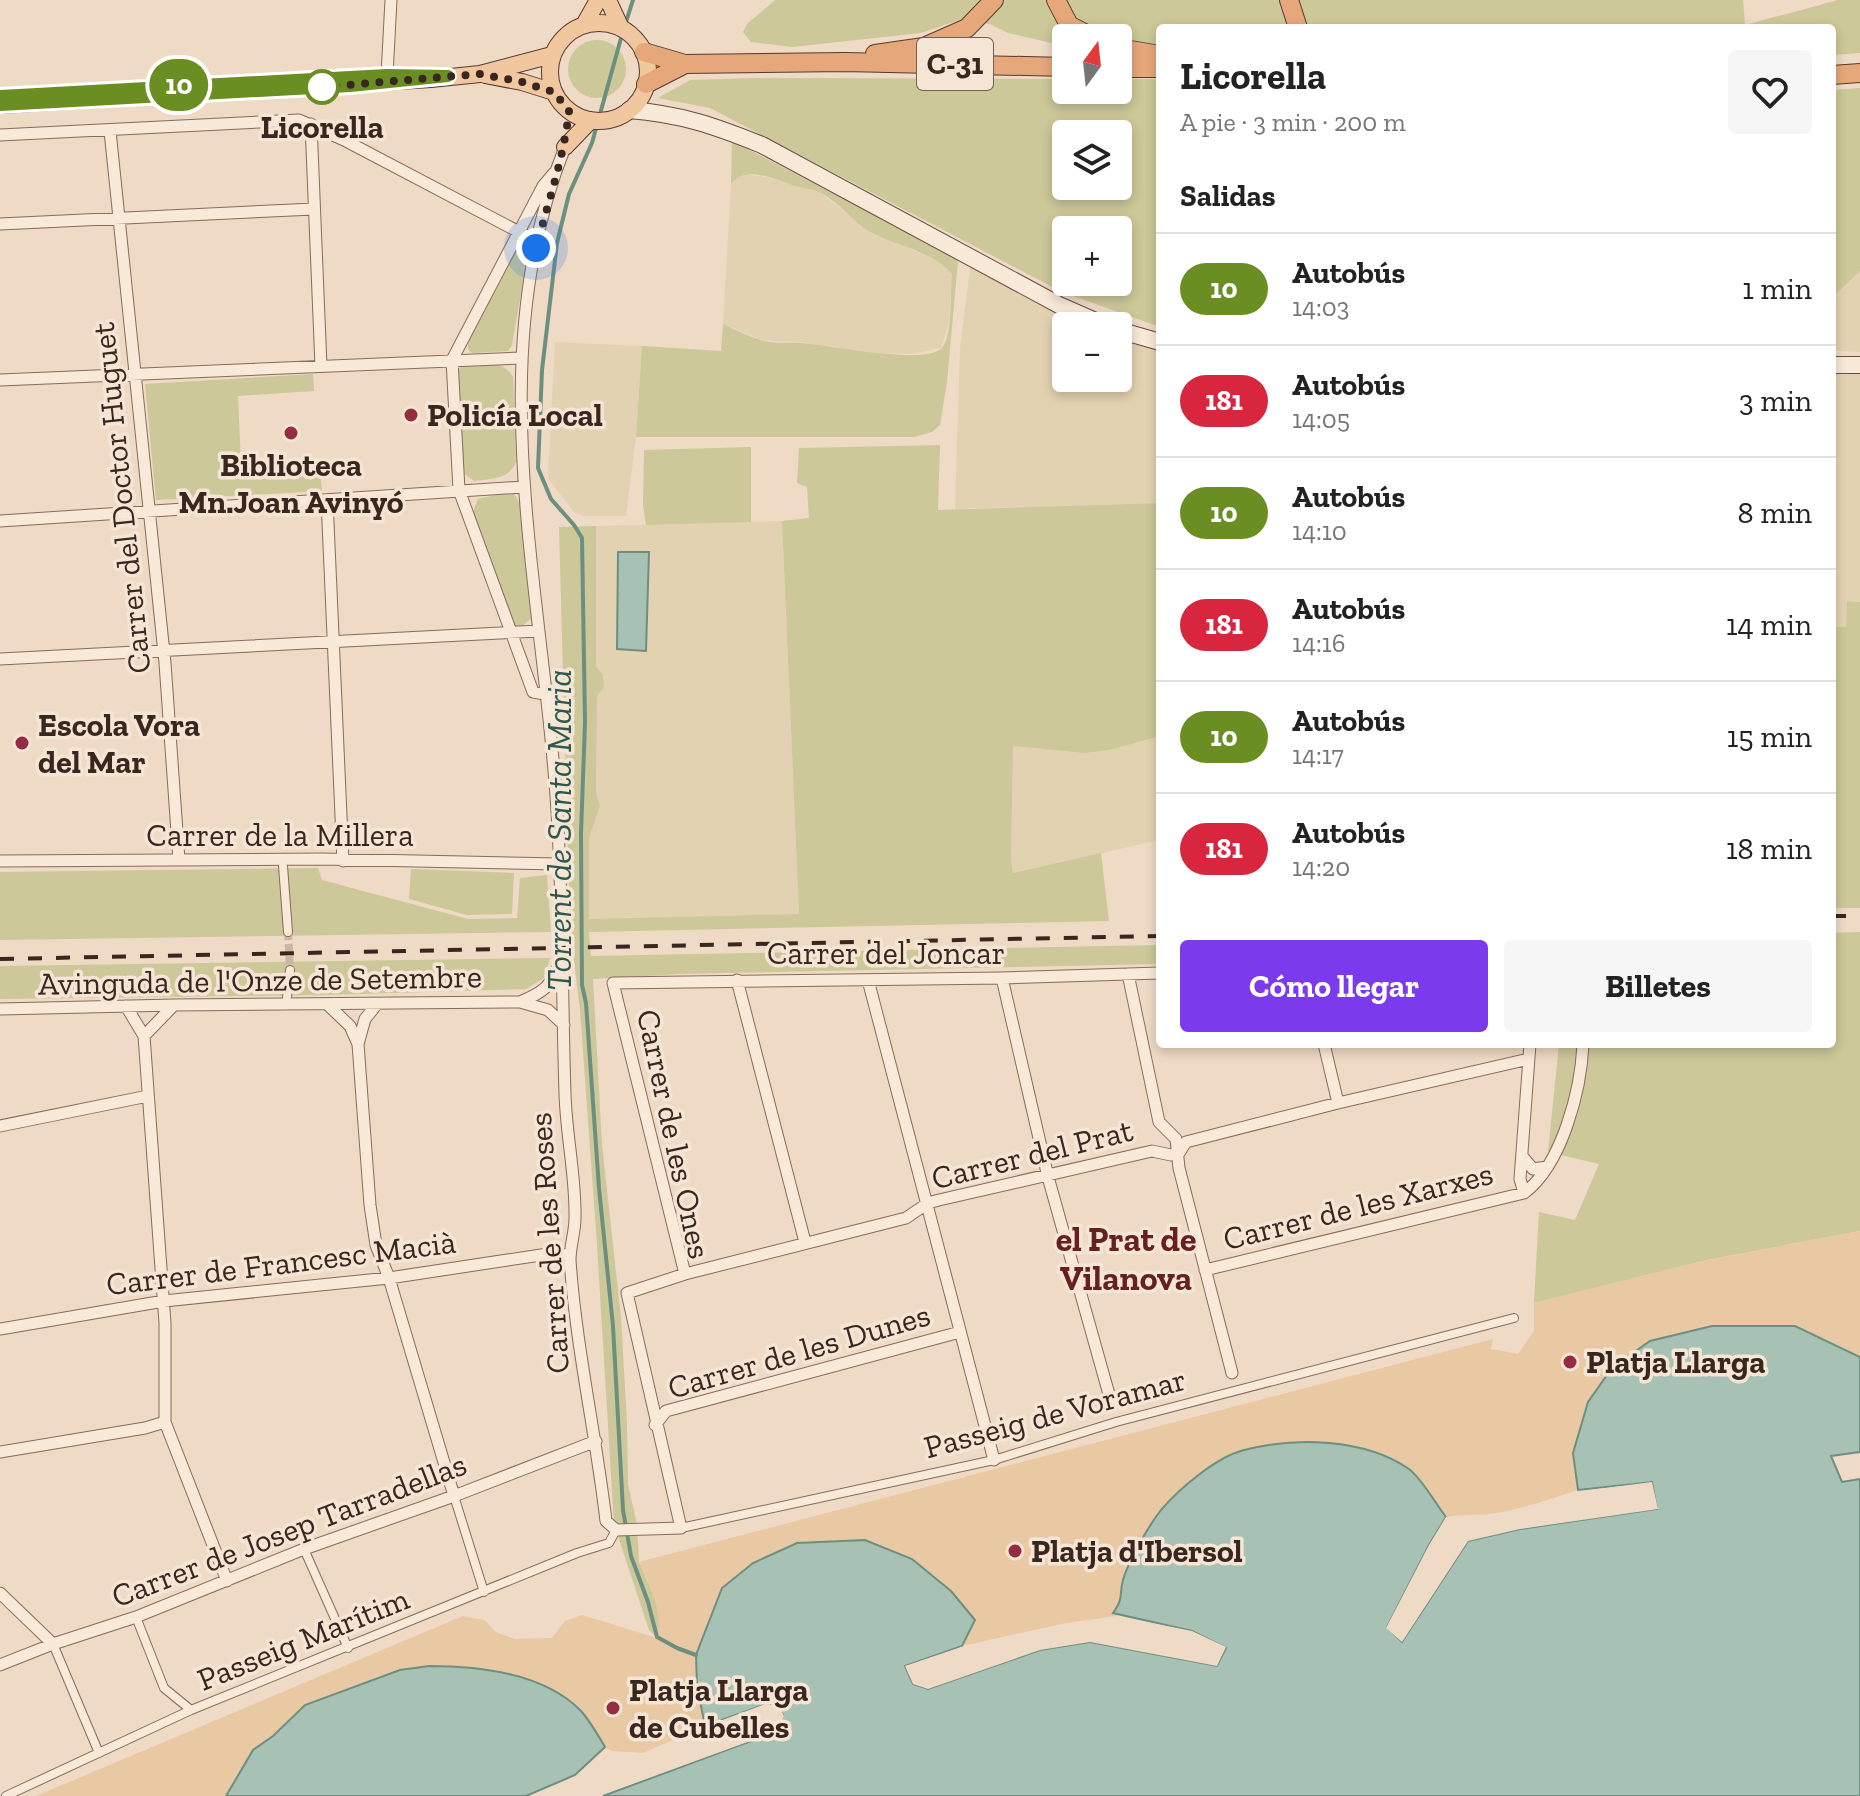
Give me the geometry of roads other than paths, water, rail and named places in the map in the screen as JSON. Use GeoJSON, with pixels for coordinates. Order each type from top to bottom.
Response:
{"type":"FeatureCollection","features":[{"type":"Feature","properties":{"kind":"highway"},"geometry":{"type":"LineString","coordinates":[[845,62],[924,47],[967,28],[994,0]]}},
{"type":"Feature","properties":{"kind":"highway"},"geometry":{"type":"LineString","coordinates":[[1056,0],[1068,24]]}},
{"type":"Feature","properties":{"kind":"highway"},"geometry":{"type":"LineString","coordinates":[[1289,0],[1297,24]]}},
{"type":"Feature","properties":{"kind":"highway"},"geometry":{"type":"LineString","coordinates":[[1132,50],[1156,54]]}},
{"type":"Feature","properties":{"kind":"highway","name":"C-31"},"geometry":{"type":"LineString","coordinates":[[644,52],[685,64],[845,62],[1052,67]]}},
{"type":"Feature","properties":{"kind":"highway","name":"C-31"},"geometry":{"type":"LineString","coordinates":[[646,84],[685,64]]}},
{"type":"Feature","properties":{"kind":"highway"},"geometry":{"type":"LineString","coordinates":[[1132,68],[1156,68]]}},
{"type":"Feature","properties":{"kind":"main road"},"geometry":{"type":"LineString","coordinates":[[584,25],[598,0]]}},
{"type":"Feature","properties":{"kind":"main road"},"geometry":{"type":"LineString","coordinates":[[608,0],[624,30]]}},
{"type":"Feature","properties":{"kind":"main road"},"geometry":{"type":"LineString","coordinates":[[598,120],[569,111],[554,92],[550,67],[552,55],[570,31],[599,22],[624,30],[644,52],[648,68],[646,84]]}},
{"type":"Feature","properties":{"kind":"main road"},"geometry":{"type":"LineString","coordinates":[[0,105],[350,86],[480,74],[552,55]]}},
{"type":"Feature","properties":{"kind":"main road"},"geometry":{"type":"LineString","coordinates":[[480,74],[554,92]]}},
{"type":"Feature","properties":{"kind":"main road"},"geometry":{"type":"LineString","coordinates":[[0,96],[387,75],[448,76]]}},
{"type":"Feature","properties":{"kind":"main road","name":"C-31"},"geometry":{"type":"LineString","coordinates":[[629,110],[640,98],[646,84]]}},
{"type":"Feature","properties":{"kind":"main road"},"geometry":{"type":"LineString","coordinates":[[565,147],[598,120],[629,110],[668,113],[714,125],[762,145],[1075,312]]}},
{"type":"Feature","properties":{"kind":"main road"},"geometry":{"type":"LineString","coordinates":[[565,147],[569,111]]}},
{"type":"Feature","properties":{"kind":"main road"},"geometry":{"type":"LineString","coordinates":[[1132,334],[1156,341]]}},
{"type":"Feature","properties":{"kind":"main road"},"geometry":{"type":"LineString","coordinates":[[1836,365],[1860,365]]}},
{"type":"Feature","properties":{"kind":"street"},"geometry":{"type":"LineString","coordinates":[[387,75],[391,0]]}},
{"type":"Feature","properties":{"kind":"street"},"geometry":{"type":"LineString","coordinates":[[0,135],[292,121],[311,124],[538,240]]}},
{"type":"Feature","properties":{"kind":"street"},"geometry":{"type":"LineString","coordinates":[[311,124],[321,366]]}},
{"type":"Feature","properties":{"kind":"street","name":"Carrer del Doctor Huguet"},"geometry":{"type":"LineString","coordinates":[[110,131],[164,651],[179,860]]}},
{"type":"Feature","properties":{"kind":"street"},"geometry":{"type":"LineString","coordinates":[[545,694],[533,692],[459,490],[452,360],[543,186],[556,171],[565,147]]}},
{"type":"Feature","properties":{"kind":"street","name":"Carrer de les Roses"},"geometry":{"type":"LineString","coordinates":[[556,171],[538,240],[526,309],[520,422],[523,487],[558,826],[565,1098],[575,1218],[570,1256],[587,1406],[596,1441],[606,1521],[618,1530]]}},
{"type":"Feature","properties":{"kind":"street"},"geometry":{"type":"LineString","coordinates":[[0,224],[314,209]]}},
{"type":"Feature","properties":{"kind":"street"},"geometry":{"type":"LineString","coordinates":[[0,380],[522,358]]}},
{"type":"Feature","properties":{"kind":"street"},"geometry":{"type":"LineString","coordinates":[[0,521],[523,487]]}},
{"type":"Feature","properties":{"kind":"street"},"geometry":{"type":"LineString","coordinates":[[327,500],[343,861]]}},
{"type":"Feature","properties":{"kind":"street"},"geometry":{"type":"LineString","coordinates":[[0,659],[539,631]]}},
{"type":"Feature","properties":{"kind":"street","name":"Carrer de la Millera"},"geometry":{"type":"LineString","coordinates":[[0,861],[559,864]]}},
{"type":"Feature","properties":{"kind":"street"},"geometry":{"type":"LineString","coordinates":[[283,866],[288,932]]}},
{"type":"Feature","properties":{"kind":"street","name":"Avinguda de l'Onze de Setembre"},"geometry":{"type":"LineString","coordinates":[[520,1002],[543,993],[562,959]]}},
{"type":"Feature","properties":{"kind":"street"},"geometry":{"type":"LineString","coordinates":[[287,997],[290,970]]}},
{"type":"Feature","properties":{"kind":"street","name":"Carrer del Joncar"},"geometry":{"type":"LineString","coordinates":[[613,983],[1156,973]]}},
{"type":"Feature","properties":{"kind":"street"},"geometry":{"type":"LineString","coordinates":[[1128,974],[1159,1122],[1176,1139],[1179,1168],[1232,1373]]}},
{"type":"Feature","properties":{"kind":"street"},"geometry":{"type":"LineString","coordinates":[[1002,978],[1047,1175],[1112,1405]]}},
{"type":"Feature","properties":{"kind":"street"},"geometry":{"type":"LineString","coordinates":[[737,980],[805,1242]]}},
{"type":"Feature","properties":{"kind":"street"},"geometry":{"type":"LineString","coordinates":[[868,980],[994,1460]]}},
{"type":"Feature","properties":{"kind":"street","name":"Carrer de les Ones"},"geometry":{"type":"LineString","coordinates":[[613,983],[685,1274],[627,1293],[681,1528]]}},
{"type":"Feature","properties":{"kind":"street","name":"Avinguda de l'Onze de Setembre"},"geometry":{"type":"LineString","coordinates":[[0,1009],[520,1002],[548,1010],[564,1025]]}},
{"type":"Feature","properties":{"kind":"street"},"geometry":{"type":"LineString","coordinates":[[327,1004],[350,1026],[358,1044],[370,1205],[376,1245],[389,1278],[484,1592]]}},
{"type":"Feature","properties":{"kind":"street"},"geometry":{"type":"LineString","coordinates":[[358,1044],[365,1019],[377,1004]]}},
{"type":"Feature","properties":{"kind":"street"},"geometry":{"type":"LineString","coordinates":[[144,1036],[174,1005]]}},
{"type":"Feature","properties":{"kind":"street"},"geometry":{"type":"LineString","coordinates":[[126,1006],[144,1036],[164,1301],[165,1422],[227,1581]]}},
{"type":"Feature","properties":{"kind":"street"},"geometry":{"type":"LineString","coordinates":[[1325,1048],[1338,1103]]}},
{"type":"Feature","properties":{"kind":"street"},"geometry":{"type":"LineString","coordinates":[[1530,1048],[1520,1179],[1524,1193],[1537,1183],[1560,1144],[1583,1050]]}},
{"type":"Feature","properties":{"kind":"street","name":"Carrer del Prat"},"geometry":{"type":"LineString","coordinates":[[685,1274],[906,1218],[928,1203],[1152,1151],[1171,1155],[1179,1153],[1186,1142],[1529,1059]]}},
{"type":"Feature","properties":{"kind":"street"},"geometry":{"type":"LineString","coordinates":[[0,1126],[148,1096]]}},
{"type":"Feature","properties":{"kind":"street"},"geometry":{"type":"LineString","coordinates":[[1522,1156],[1533,1169],[1547,1167]]}},
{"type":"Feature","properties":{"kind":"street","name":"Carrer de les Xarxes"},"geometry":{"type":"LineString","coordinates":[[1205,1270],[1524,1193]]}},
{"type":"Feature","properties":{"kind":"street","name":"Carrer de Francesc Macià"},"geometry":{"type":"LineString","coordinates":[[0,1329],[164,1301],[389,1278],[554,1253],[570,1256]]}},
{"type":"Feature","properties":{"kind":"street","name":"Passeig de Voramar"},"geometry":{"type":"LineString","coordinates":[[618,1530],[681,1528],[994,1460],[1116,1422],[1514,1318]]}},
{"type":"Feature","properties":{"kind":"street","name":"Carrer de les Dunes"},"geometry":{"type":"LineString","coordinates":[[655,1425],[666,1411],[960,1332]]}},
{"type":"Feature","properties":{"kind":"street"},"geometry":{"type":"LineString","coordinates":[[651,1401],[666,1411]]}},
{"type":"Feature","properties":{"kind":"street"},"geometry":{"type":"LineString","coordinates":[[0,1452],[165,1422]]}},
{"type":"Feature","properties":{"kind":"street","name":"Carrer de Josep Tarradellas"},"geometry":{"type":"LineString","coordinates":[[0,1665],[136,1617],[304,1549],[596,1441]]}},
{"type":"Feature","properties":{"kind":"street","name":"Passeig Marítim"},"geometry":{"type":"LineString","coordinates":[[6,1796],[278,1673],[609,1543],[618,1530]]}},
{"type":"Feature","properties":{"kind":"street"},"geometry":{"type":"LineString","coordinates":[[304,1549],[348,1648]]}},
{"type":"Feature","properties":{"kind":"street"},"geometry":{"type":"LineString","coordinates":[[0,1593],[53,1644],[99,1753]]}},
{"type":"Feature","properties":{"kind":"street"},"geometry":{"type":"LineString","coordinates":[[136,1617],[164,1688],[191,1710]]}},
{"type":"Feature","properties":{"kind":"waterway","name":"Torrent de Santa Maria"},"geometry":{"type":"LineString","coordinates":[[626,22],[633,0]]}},
{"type":"Feature","properties":{"kind":"waterway","name":"Torrent de Santa Maria"},"geometry":{"type":"LineString","coordinates":[[623,31],[592,143],[569,194],[557,243],[542,370],[538,468],[551,499],[582,538],[585,723],[581,833],[582,985],[613,1326],[623,1510],[631,1556],[657,1637],[696,1655]]}},
{"type":"Feature","properties":{"kind":"tunnel"},"geometry":{"type":"LineString","coordinates":[[288,932],[290,970]]}},
{"type":"Feature","properties":{"kind":"railway"},"geometry":{"type":"LineString","coordinates":[[1836,916],[1860,916]]}},
{"type":"Feature","properties":{"kind":"railway"},"geometry":{"type":"LineString","coordinates":[[0,959],[1156,936]]}},
{"type":"Feature","properties":{"kind":"place","name":"Licorella"},"geometry":{"type":"Point","coordinates":[322,87]}},
{"type":"Feature","properties":{"kind":"place","name":"Policía Local"},"geometry":{"type":"Point","coordinates":[411,415]}},
{"type":"Feature","properties":{"kind":"place","name":"Biblioteca Mn.Joan Avinyó"},"geometry":{"type":"Point","coordinates":[291,433]}},
{"type":"Feature","properties":{"kind":"place","name":"Escola Vora del Mar"},"geometry":{"type":"Point","coordinates":[22,743]}},
{"type":"Feature","properties":{"kind":"place","name":"Platja Llarga"},"geometry":{"type":"Point","coordinates":[1570,1362]}},
{"type":"Feature","properties":{"kind":"place","name":"Platja d'Ibersol"},"geometry":{"type":"Point","coordinates":[1015,1551]}},
{"type":"Feature","properties":{"kind":"place","name":"Platja Llarga de Cubelles"},"geometry":{"type":"Point","coordinates":[613,1708]}},
{"type":"Feature","properties":{"kind":"district","name":"el Prat de Vilanova"},"geometry":{"type":"Point","coordinates":[1126,1258]}}]}
